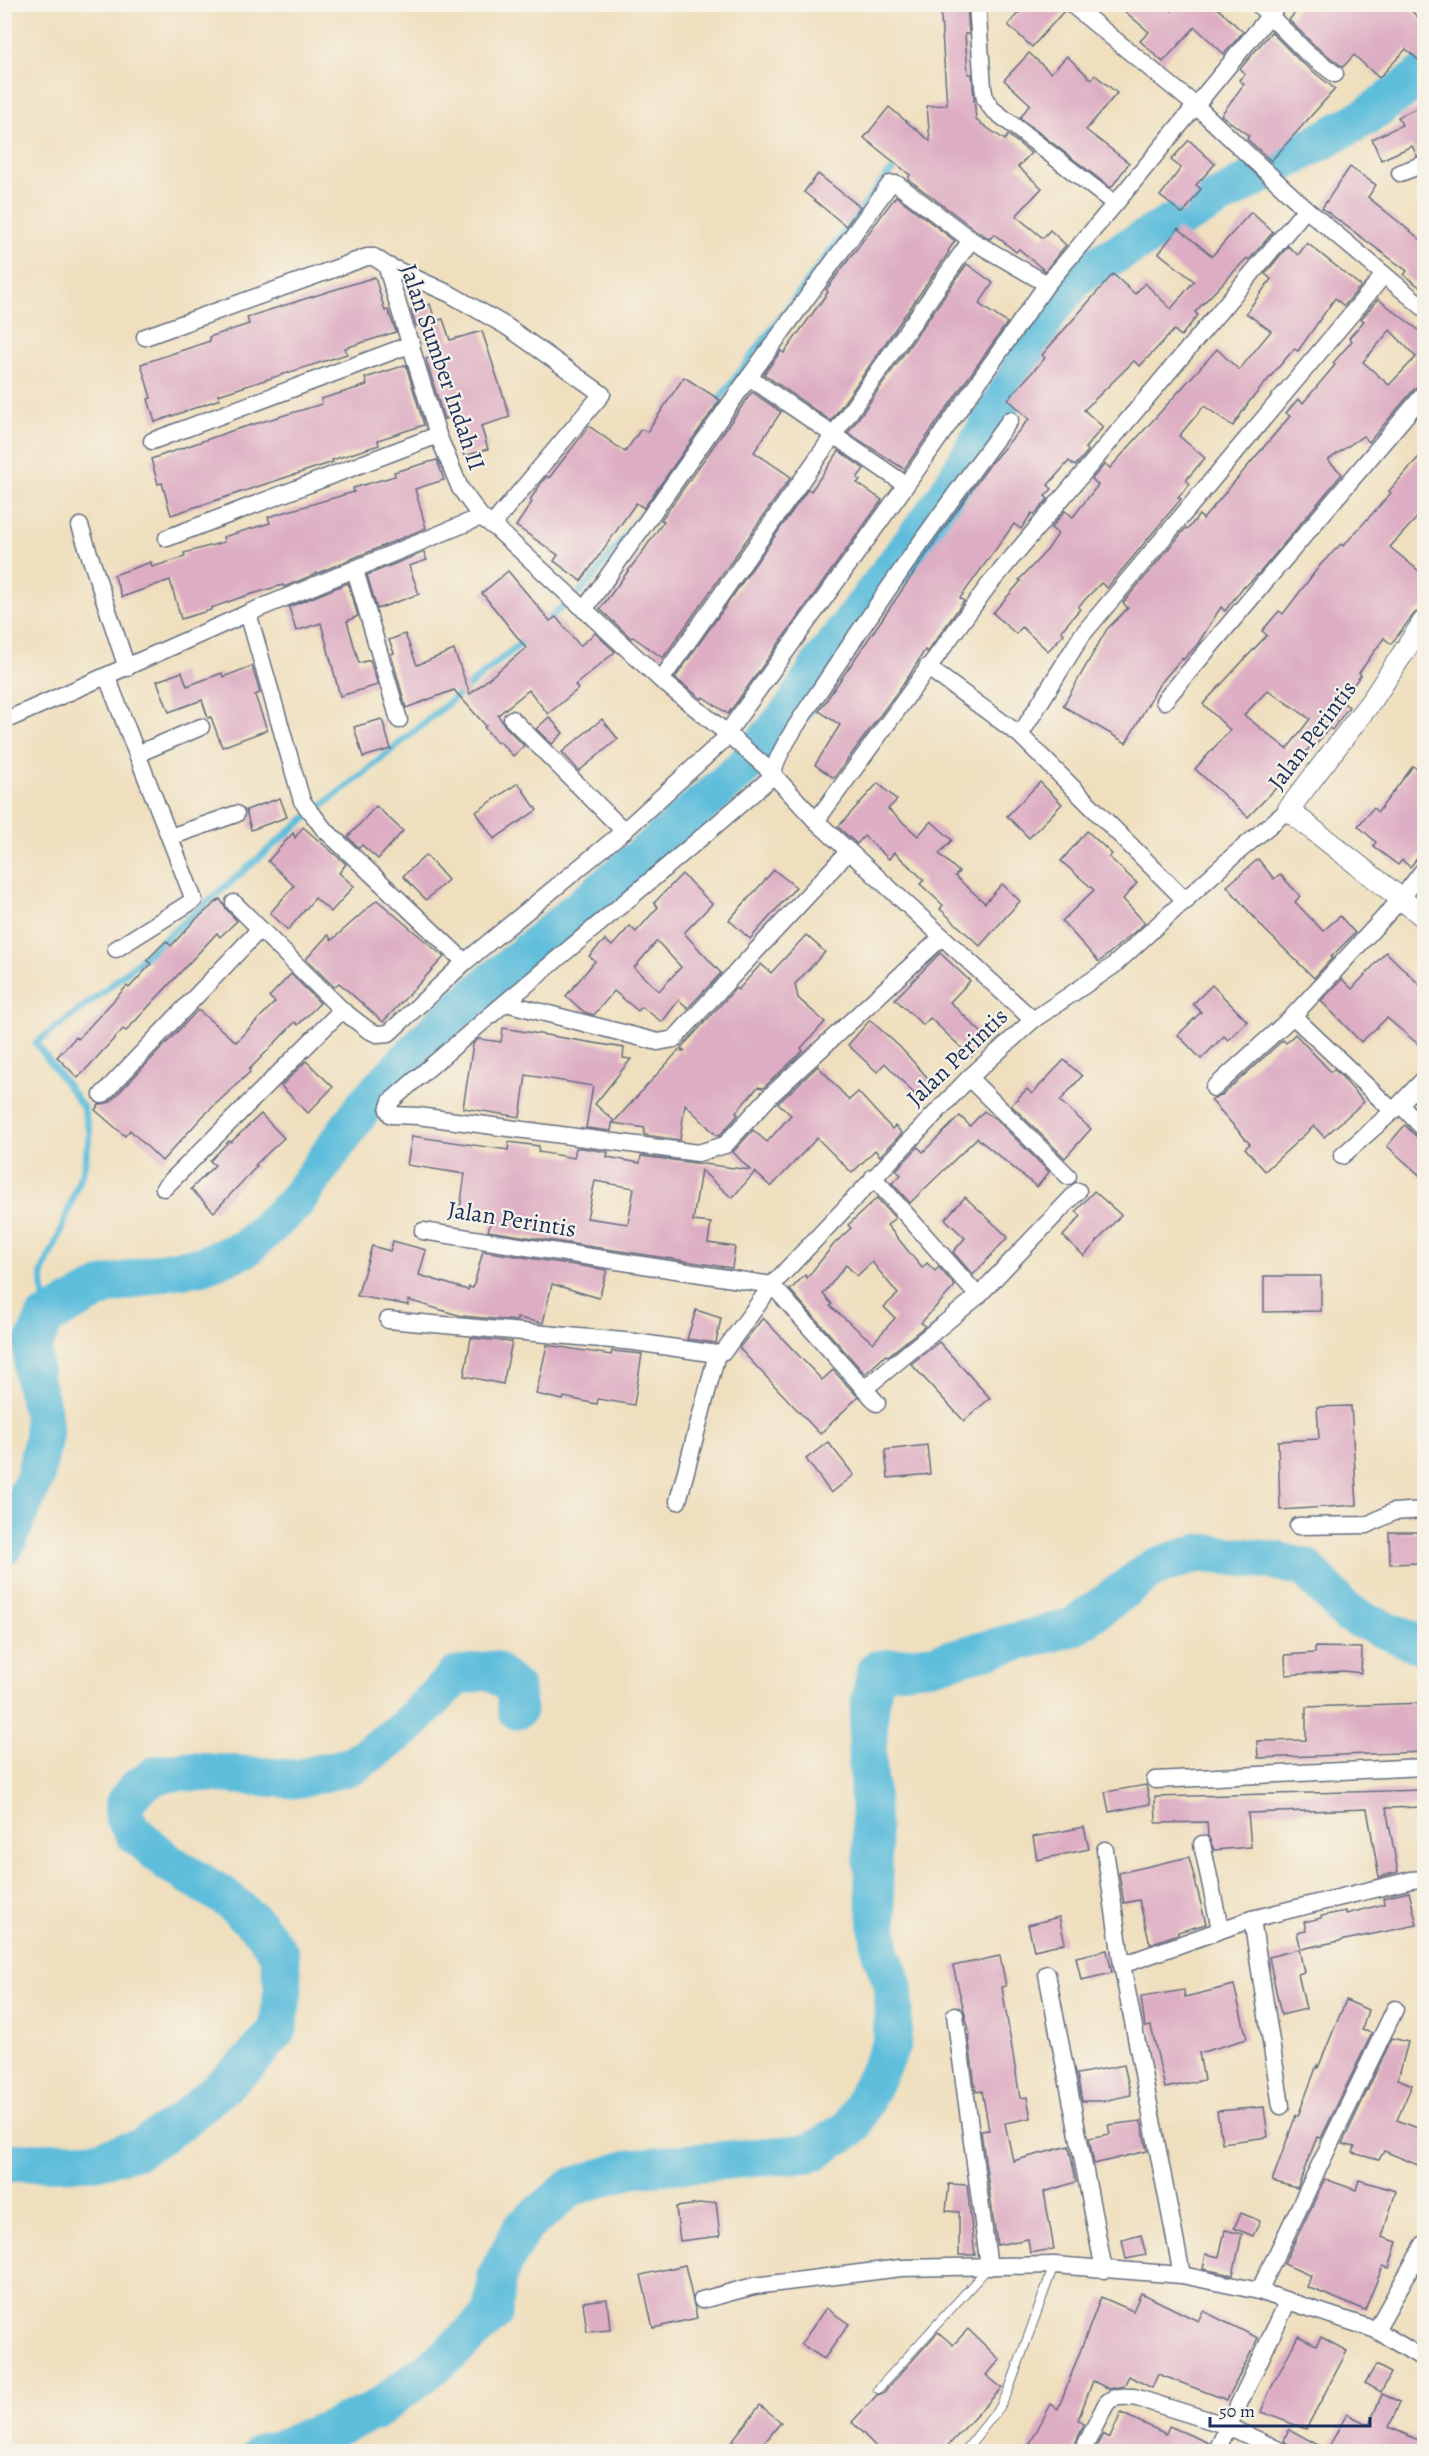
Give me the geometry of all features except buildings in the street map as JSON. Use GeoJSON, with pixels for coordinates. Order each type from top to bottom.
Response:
{"type":"FeatureCollection","features":[{"type":"Feature","properties":{"kind":"street"},"geometry":{"type":"LineString","coordinates":[[976,4],[983,87],[992,109],[1115,204]]}},
{"type":"Feature","properties":{"kind":"street"},"geometry":{"type":"LineString","coordinates":[[1071,4],[1194,105],[1306,209],[1425,308]]}},
{"type":"Feature","properties":{"kind":"street"},"geometry":{"type":"LineString","coordinates":[[234,903],[342,1010],[368,1030],[377,1034],[389,1033],[465,962],[624,831],[729,734],[1047,284],[1115,204],[1269,8],[1307,53],[1335,74]]}},
{"type":"Feature","properties":{"kind":"street"},"geometry":{"type":"LineString","coordinates":[[1400,173],[1425,164]]}},
{"type":"Feature","properties":{"kind":"street"},"geometry":{"type":"LineString","coordinates":[[584,610],[749,377],[890,184],[897,184],[971,240],[1047,284]]}},
{"type":"Feature","properties":{"kind":"street"},"geometry":{"type":"LineString","coordinates":[[816,821],[988,586],[1306,209]]}},
{"type":"Feature","properties":{"kind":"street"},"geometry":{"type":"LineString","coordinates":[[660,680],[971,240]]}},
{"type":"Feature","properties":{"kind":"street","name":"Jalan Sumber Indah II"},"geometry":{"type":"LineString","coordinates":[[145,337],[367,256],[374,257],[386,265],[438,435],[460,488],[486,521],[660,680],[729,734],[770,772],[816,821],[1033,1020]]}},
{"type":"Feature","properties":{"kind":"street"},"geometry":{"type":"LineString","coordinates":[[6,724],[248,614],[355,570],[486,521],[602,394],[506,326],[450,294],[386,265]]}},
{"type":"Feature","properties":{"kind":"street"},"geometry":{"type":"LineString","coordinates":[[1020,735],[1082,635],[1384,275]]}},
{"type":"Feature","properties":{"kind":"street"},"geometry":{"type":"LineString","coordinates":[[152,441],[412,344]]}},
{"type":"Feature","properties":{"kind":"street"},"geometry":{"type":"LineString","coordinates":[[749,377],[906,485]]}},
{"type":"Feature","properties":{"kind":"street"},"geometry":{"type":"LineString","coordinates":[[1164,701],[1425,394]]}},
{"type":"Feature","properties":{"kind":"street"},"geometry":{"type":"LineString","coordinates":[[942,937],[770,1096],[725,1145],[698,1153],[418,1116],[391,1115],[388,1110],[391,1101],[658,877],[770,772],[799,723],[896,575],[1010,420]]}},
{"type":"Feature","properties":{"kind":"street"},"geometry":{"type":"LineString","coordinates":[[167,538],[438,435]]}},
{"type":"Feature","properties":{"kind":"street"},"geometry":{"type":"LineString","coordinates":[[80,526],[127,668]]}},
{"type":"Feature","properties":{"kind":"street"},"geometry":{"type":"LineString","coordinates":[[355,570],[399,720]]}},
{"type":"Feature","properties":{"kind":"street"},"geometry":{"type":"LineString","coordinates":[[248,614],[302,801],[323,828],[465,962]]}},
{"type":"Feature","properties":{"kind":"street","name":"Jalan Perintis"},"geometry":{"type":"LineString","coordinates":[[423,1231],[772,1285],[969,1078],[1033,1020],[1113,966],[1233,856],[1288,810],[1373,699],[1425,621]]}},
{"type":"Feature","properties":{"kind":"street"},"geometry":{"type":"LineString","coordinates":[[927,667],[1020,735],[1185,901]]}},
{"type":"Feature","properties":{"kind":"street"},"geometry":{"type":"LineString","coordinates":[[107,677],[194,900],[116,949]]}},
{"type":"Feature","properties":{"kind":"street"},"geometry":{"type":"LineString","coordinates":[[512,719],[624,831]]}},
{"type":"Feature","properties":{"kind":"street"},"geometry":{"type":"LineString","coordinates":[[137,754],[201,727]]}},
{"type":"Feature","properties":{"kind":"street"},"geometry":{"type":"LineString","coordinates":[[1288,810],[1425,917]]}},
{"type":"Feature","properties":{"kind":"street"},"geometry":{"type":"LineString","coordinates":[[170,837],[236,814]]}},
{"type":"Feature","properties":{"kind":"street"},"geometry":{"type":"LineString","coordinates":[[506,1003],[658,1042],[674,1039],[758,946],[849,851]]}},
{"type":"Feature","properties":{"kind":"street"},"geometry":{"type":"LineString","coordinates":[[1214,1088],[1293,1016],[1425,869]]}},
{"type":"Feature","properties":{"kind":"street"},"geometry":{"type":"LineString","coordinates":[[102,1095],[259,930]]}},
{"type":"Feature","properties":{"kind":"street"},"geometry":{"type":"LineString","coordinates":[[165,1188],[342,1010]]}},
{"type":"Feature","properties":{"kind":"street"},"geometry":{"type":"LineString","coordinates":[[1293,1016],[1397,1108],[1425,1129]]}},
{"type":"Feature","properties":{"kind":"street"},"geometry":{"type":"LineString","coordinates":[[969,1078],[1068,1176]]}},
{"type":"Feature","properties":{"kind":"street"},"geometry":{"type":"LineString","coordinates":[[1342,1156],[1397,1108],[1425,1079]]}},
{"type":"Feature","properties":{"kind":"street"},"geometry":{"type":"LineString","coordinates":[[873,1177],[978,1296]]}},
{"type":"Feature","properties":{"kind":"street"},"geometry":{"type":"LineString","coordinates":[[864,1389],[978,1296],[1078,1191]]}},
{"type":"Feature","properties":{"kind":"street"},"geometry":{"type":"LineString","coordinates":[[388,1320],[635,1342],[717,1354],[724,1351],[772,1285],[877,1403]]}},
{"type":"Feature","properties":{"kind":"street"},"geometry":{"type":"LineString","coordinates":[[678,1501],[717,1354]]}},
{"type":"Feature","properties":{"kind":"street"},"geometry":{"type":"LineString","coordinates":[[1298,1526],[1366,1525],[1393,1512],[1425,1510]]}},
{"type":"Feature","properties":{"kind":"street"},"geometry":{"type":"LineString","coordinates":[[1155,1780],[1425,1767]]}},
{"type":"Feature","properties":{"kind":"street"},"geometry":{"type":"LineString","coordinates":[[1202,1844],[1220,1929]]}},
{"type":"Feature","properties":{"kind":"street"},"geometry":{"type":"LineString","coordinates":[[1105,1850],[1122,1965],[1182,2275]]}},
{"type":"Feature","properties":{"kind":"street"},"geometry":{"type":"LineString","coordinates":[[1122,1965],[1252,1919],[1411,1880],[1425,1879]]}},
{"type":"Feature","properties":{"kind":"street"},"geometry":{"type":"LineString","coordinates":[[1252,1919],[1281,2106]]}},
{"type":"Feature","properties":{"kind":"street"},"geometry":{"type":"LineString","coordinates":[[1047,1974],[1104,2271]]}},
{"type":"Feature","properties":{"kind":"street"},"geometry":{"type":"LineString","coordinates":[[1259,2291],[1395,2008]]}},
{"type":"Feature","properties":{"kind":"street"},"geometry":{"type":"LineString","coordinates":[[955,2015],[989,2267]]}},
{"type":"Feature","properties":{"kind":"street"},"geometry":{"type":"LineString","coordinates":[[1376,2330],[1425,2244]]}},
{"type":"Feature","properties":{"kind":"street"},"geometry":{"type":"LineString","coordinates":[[702,2300],[754,2286],[901,2268],[1054,2265],[1104,2271],[1182,2275],[1259,2291],[1376,2330],[1425,2359]]}},
{"type":"Feature","properties":{"kind":"street"},"geometry":{"type":"LineString","coordinates":[[1216,2451],[1288,2301]]}},
{"type":"Feature","properties":{"kind":"street"},"geometry":{"type":"LineString","coordinates":[[1082,2451],[1106,2404],[1110,2399],[1119,2397],[1134,2397],[1228,2426],[1283,2451]]}},
{"type":"Feature","properties":{"kind":"lane"},"geometry":{"type":"LineString","coordinates":[[964,2451],[1000,2407],[1008,2392],[1054,2265]]}},
{"type":"Feature","properties":{"kind":"lane"},"geometry":{"type":"LineString","coordinates":[[878,2389],[989,2267]]}},
{"type":"Feature","properties":{"kind":"waterway"},"geometry":{"type":"LineString","coordinates":[[4,1547],[35,1477],[44,1433],[42,1412],[33,1376],[33,1345],[45,1318],[105,1286],[167,1271],[201,1266],[246,1248],[294,1204],[366,1103],[446,1020],[660,841],[743,768],[794,707],[821,663],[944,500],[1015,380],[1048,312],[1080,274],[1367,116],[1424,74]]}},
{"type":"Feature","properties":{"kind":"waterway"},"geometry":{"type":"LineString","coordinates":[[715,405],[892,171]]}},
{"type":"Feature","properties":{"kind":"waterway"},"geometry":{"type":"LineString","coordinates":[[543,624],[590,582],[646,508],[685,449]]}},
{"type":"Feature","properties":{"kind":"waterway"},"geometry":{"type":"LineString","coordinates":[[45,1318],[42,1272],[59,1236],[84,1167],[90,1133],[83,1107],[36,1043],[102,993],[291,830],[528,637]]}},
{"type":"Feature","properties":{"kind":"waterway"},"geometry":{"type":"LineString","coordinates":[[263,2452],[277,2450],[373,2412],[447,2356],[493,2314],[497,2275],[522,2228],[572,2187],[632,2168],[811,2153],[852,2127],[892,2043],[894,1986],[881,1954],[874,1887],[867,1751],[870,1704],[876,1670],[932,1664],[1073,1627],[1155,1567],[1199,1553],[1271,1560],[1306,1568],[1348,1614],[1424,1646]]}},
{"type":"Feature","properties":{"kind":"waterway"},"geometry":{"type":"LineString","coordinates":[[4,2163],[96,2160],[139,2149],[182,2121],[251,2061],[278,2029],[283,1988],[279,1953],[258,1926],[225,1897],[169,1863],[133,1832],[123,1815],[125,1802],[137,1788],[156,1775],[181,1771],[296,1779],[352,1766],[405,1728],[456,1676],[493,1670],[515,1689],[517,1710]]}}]}
